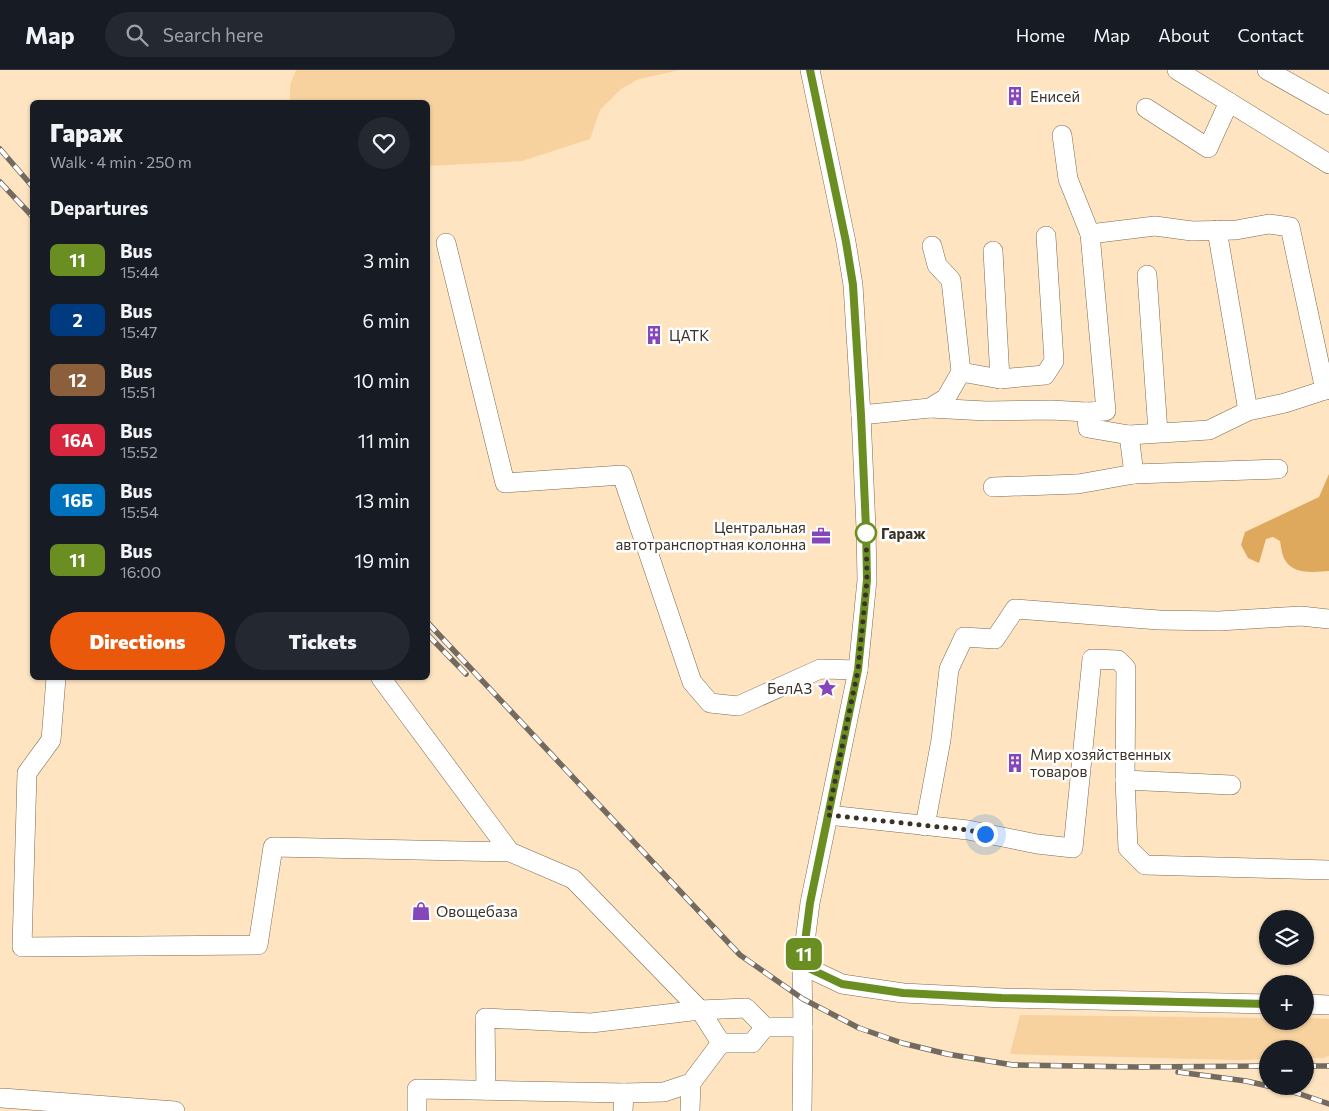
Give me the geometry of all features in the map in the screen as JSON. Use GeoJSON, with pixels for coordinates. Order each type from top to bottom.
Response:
{"type":"FeatureCollection","features":[{"type":"Feature","properties":{"kind":"street"},"geometry":{"type":"LineString","coordinates":[[802,1111],[802,965],[810,903],[858,670],[867,580],[861,415],[853,285],[846,242],[810,70]]}},
{"type":"Feature","properties":{"kind":"street"},"geometry":{"type":"LineString","coordinates":[[1177,70],[1329,164]]}},
{"type":"Feature","properties":{"kind":"street"},"geometry":{"type":"LineString","coordinates":[[1267,70],[1329,105]]}},
{"type":"Feature","properties":{"kind":"street"},"geometry":{"type":"LineString","coordinates":[[1146,108],[1208,148],[1229,102]]}},
{"type":"Feature","properties":{"kind":"street"},"geometry":{"type":"LineString","coordinates":[[861,415],[930,408],[986,411],[1106,411],[1090,234],[1068,179],[1062,135]]}},
{"type":"Feature","properties":{"kind":"street"},"geometry":{"type":"LineString","coordinates":[[1086,412],[1088,428],[1129,434],[1209,430],[1248,411],[1285,403],[1327,389],[1290,227],[1269,224],[1236,230],[1192,231],[1155,226],[1090,234]]}},
{"type":"Feature","properties":{"kind":"street"},"geometry":{"type":"LineString","coordinates":[[1217,230],[1248,411]]}},
{"type":"Feature","properties":{"kind":"street"},"geometry":{"type":"LineString","coordinates":[[962,372],[1000,379],[1045,374],[1054,361],[1046,236]]}},
{"type":"Feature","properties":{"kind":"street"},"geometry":{"type":"LineString","coordinates":[[446,243],[505,483],[622,475],[692,682],[710,703],[738,706],[820,669],[858,670]]}},
{"type":"Feature","properties":{"kind":"street"},"geometry":{"type":"LineString","coordinates":[[930,408],[946,398],[962,372],[951,280],[937,265],[932,246]]}},
{"type":"Feature","properties":{"kind":"street"},"geometry":{"type":"LineString","coordinates":[[993,251],[1000,379]]}},
{"type":"Feature","properties":{"kind":"street"},"geometry":{"type":"LineString","coordinates":[[1147,276],[1158,432]]}},
{"type":"Feature","properties":{"kind":"street"},"geometry":{"type":"LineString","coordinates":[[1129,434],[1134,474]]}},
{"type":"Feature","properties":{"kind":"street"},"geometry":{"type":"LineString","coordinates":[[993,487],[1078,484],[1134,474],[1278,469]]}},
{"type":"Feature","properties":{"kind":"street"},"geometry":{"type":"LineString","coordinates":[[925,826],[941,740],[949,669],[964,637],[995,639],[1015,609],[1159,620],[1220,621],[1301,616],[1329,619]]}},
{"type":"Feature","properties":{"kind":"street"},"geometry":{"type":"LineString","coordinates":[[828,815],[968,830],[1037,844],[1073,848],[1092,659],[1118,660],[1126,668],[1125,780],[1128,848],[1145,865],[1329,870]]}},
{"type":"Feature","properties":{"kind":"street"},"geometry":{"type":"LineString","coordinates":[[56,680],[51,740],[27,773],[22,947],[258,945],[273,847],[510,852],[573,879],[700,1010],[721,1043]]}},
{"type":"Feature","properties":{"kind":"street"},"geometry":{"type":"LineString","coordinates":[[382,680],[510,852]]}},
{"type":"Feature","properties":{"kind":"street"},"geometry":{"type":"LineString","coordinates":[[1125,780],[1231,785]]}},
{"type":"Feature","properties":{"kind":"street"},"geometry":{"type":"LineString","coordinates":[[802,965],[842,984],[903,993],[1002,998],[1259,1004]]}},
{"type":"Feature","properties":{"kind":"street"},"geometry":{"type":"LineString","coordinates":[[1314,1004],[1329,1005]]}},
{"type":"Feature","properties":{"kind":"street"},"geometry":{"type":"LineString","coordinates":[[486,1090],[485,1018],[591,1023],[700,1010],[746,1008],[765,1027],[803,1027]]}},
{"type":"Feature","properties":{"kind":"street"},"geometry":{"type":"LineString","coordinates":[[721,1043],[752,1043],[765,1027]]}},
{"type":"Feature","properties":{"kind":"street"},"geometry":{"type":"LineString","coordinates":[[417,1111],[417,1089],[486,1090],[624,1102],[691,1083],[721,1043]]}},
{"type":"Feature","properties":{"kind":"street"},"geometry":{"type":"LineString","coordinates":[[690,1111],[691,1083]]}},
{"type":"Feature","properties":{"kind":"street"},"geometry":{"type":"LineString","coordinates":[[2,1098],[175,1111]]}},
{"type":"Feature","properties":{"kind":"shaded area"},"geometry":{"type":"Polygon","coordinates":[[[0,70],[1329,70],[1329,1111],[0,1111],[0,70]]]}},
{"type":"Feature","properties":{"kind":"shaded area"},"geometry":{"type":"Polygon","coordinates":[[[296,70],[680,70],[639,79],[621,89],[600,110],[590,139],[522,161],[430,166],[430,100],[290,100],[290,85],[296,70]]]}},
{"type":"Feature","properties":{"kind":"shaded area"},"geometry":{"type":"Polygon","coordinates":[[[1329,474],[1329,571],[1305,572],[1293,568],[1284,558],[1280,541],[1273,537],[1266,539],[1259,563],[1248,558],[1241,545],[1245,532],[1319,497],[1329,474]]]}},
{"type":"Feature","properties":{"kind":"shaded area"},"geometry":{"type":"Polygon","coordinates":[[[1020,1015],[1259,1018],[1259,1030],[1314,1030],[1314,1018],[1329,1019],[1329,1056],[1324,1058],[1314,1058],[1314,1040],[1259,1040],[1259,1059],[1010,1054],[1020,1015]]]}},
{"type":"Feature","properties":{"kind":"railway"},"geometry":{"type":"LineString","coordinates":[[0,149],[30,184]]}},
{"type":"Feature","properties":{"kind":"railway"},"geometry":{"type":"LineString","coordinates":[[0,182],[30,214]]}},
{"type":"Feature","properties":{"kind":"railway"},"geometry":{"type":"LineString","coordinates":[[430,625],[740,955],[803,999],[859,1028],[902,1043],[947,1054],[1013,1065],[1259,1066]]}},
{"type":"Feature","properties":{"kind":"railway"},"geometry":{"type":"LineString","coordinates":[[430,637],[466,674]]}},
{"type":"Feature","properties":{"kind":"railway"},"geometry":{"type":"LineString","coordinates":[[1314,1066],[1329,1066]]}},
{"type":"Feature","properties":{"kind":"railway"},"geometry":{"type":"LineString","coordinates":[[1178,1072],[1259,1084]]}},
{"type":"Feature","properties":{"kind":"railway"},"geometry":{"type":"LineString","coordinates":[[1303,1095],[1329,1104]]}},
{"type":"Feature","properties":{"kind":"bus line","name":"11"},"geometry":{"type":"LineString","coordinates":[[810,70],[846,242],[853,285],[861,415],[867,580],[858,670],[810,903],[802,965],[842,984],[903,993],[1002,998],[1259,1004]]}},
{"type":"Feature","properties":{"kind":"place","name":"Енисей"},"geometry":{"type":"Point","coordinates":[1015,96]}},
{"type":"Feature","properties":{"kind":"place","name":"ЦАТК"},"geometry":{"type":"Point","coordinates":[654,335]}},
{"type":"Feature","properties":{"kind":"place","name":"Гараж"},"geometry":{"type":"Point","coordinates":[866,533]}},
{"type":"Feature","properties":{"kind":"place","name":"Центральная автотранспортная колонна"},"geometry":{"type":"Point","coordinates":[821,536]}},
{"type":"Feature","properties":{"kind":"place","name":"БелАЗ"},"geometry":{"type":"Point","coordinates":[827,688]}},
{"type":"Feature","properties":{"kind":"place","name":"Мир хозяйственных товаров"},"geometry":{"type":"Point","coordinates":[1015,763]}},
{"type":"Feature","properties":{"kind":"place","name":"Овощебаза"},"geometry":{"type":"Point","coordinates":[421,911]}},
{"type":"Feature","properties":{"kind":"route"},"geometry":{"type":"LineString","coordinates":[[866,533],[866,528],[867,580],[858,670],[828,815],[968,830],[985,834]]}}]}
